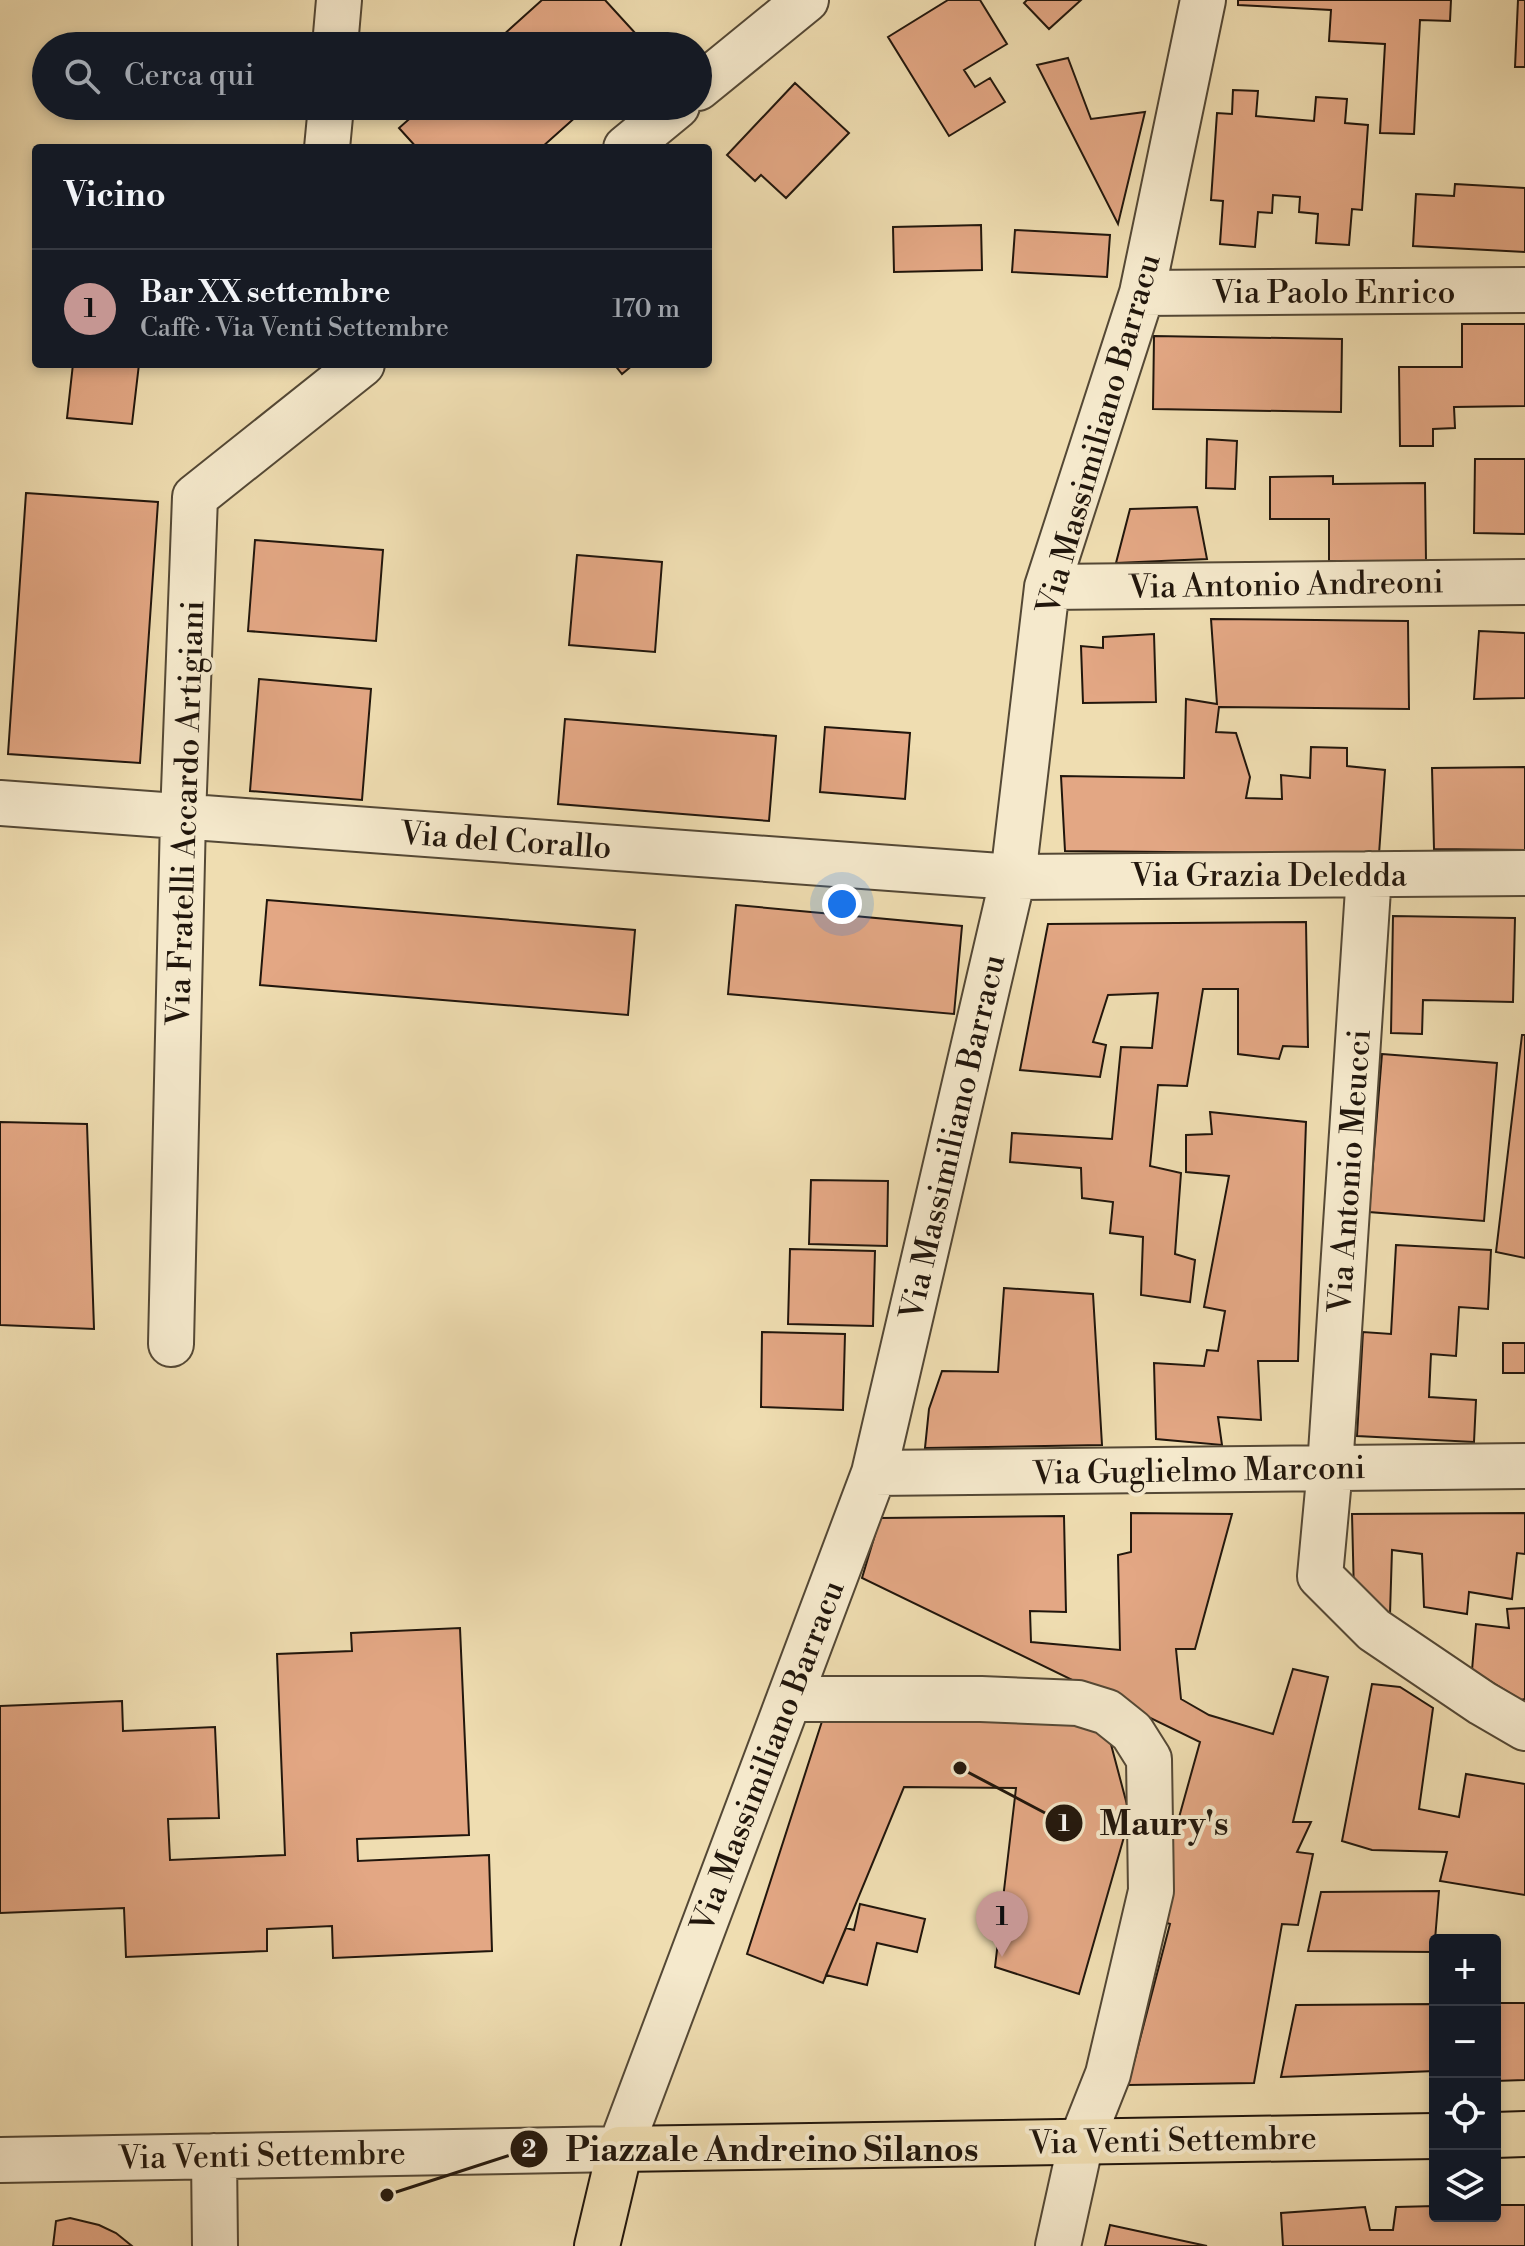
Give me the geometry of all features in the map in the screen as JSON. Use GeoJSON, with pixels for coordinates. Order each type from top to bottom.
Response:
{"type":"FeatureCollection","features":[{"type":"Feature","properties":{"kind":"main road"},"geometry":{"type":"LineString","coordinates":[[1501,2135],[1525,2134]]}},
{"type":"Feature","properties":{"kind":"main road","name":"Via Venti Settembre"},"geometry":{"type":"LineString","coordinates":[[620,2149],[1429,2136]]}},
{"type":"Feature","properties":{"kind":"main road","name":"Via Massimiliano Barracu"},"geometry":{"type":"LineString","coordinates":[[597,2246],[620,2149]]}},
{"type":"Feature","properties":{"kind":"street"},"geometry":{"type":"LineString","coordinates":[[336,32],[339,0]]}},
{"type":"Feature","properties":{"kind":"street"},"geometry":{"type":"LineString","coordinates":[[712,77],[806,0]]}},
{"type":"Feature","properties":{"kind":"street","name":"Via Massimiliano Barracu"},"geometry":{"type":"LineString","coordinates":[[620,2149],[874,1473],[1013,877],[1047,587],[1142,293],[1203,0]]}},
{"type":"Feature","properties":{"kind":"street"},"geometry":{"type":"LineString","coordinates":[[327,144],[330,120]]}},
{"type":"Feature","properties":{"kind":"street"},"geometry":{"type":"LineString","coordinates":[[631,144],[660,120]]}},
{"type":"Feature","properties":{"kind":"street","name":"Via Paolo Enrico"},"geometry":{"type":"LineString","coordinates":[[1142,293],[1525,290]]}},
{"type":"Feature","properties":{"kind":"street"},"geometry":{"type":"LineString","coordinates":[[307,410],[311,368]]}},
{"type":"Feature","properties":{"kind":"street","name":"Via Fratelli Accardo Artigiani"},"geometry":{"type":"LineString","coordinates":[[171,1344],[183,817],[195,497],[357,368]]}},
{"type":"Feature","properties":{"kind":"street","name":"Via Antonio Andreoni"},"geometry":{"type":"LineString","coordinates":[[1047,587],[1525,582]]}},
{"type":"Feature","properties":{"kind":"street","name":"Via del Corallo"},"geometry":{"type":"LineString","coordinates":[[0,803],[1013,877]]}},
{"type":"Feature","properties":{"kind":"street","name":"Via Grazia Deledda"},"geometry":{"type":"LineString","coordinates":[[1013,877],[1525,873]]}},
{"type":"Feature","properties":{"kind":"street","name":"Via Antonio Meucci"},"geometry":{"type":"LineString","coordinates":[[1369,874],[1330,1468],[1320,1576],[1374,1630],[1482,1703],[1525,1728]]}},
{"type":"Feature","properties":{"kind":"street","name":"Via Guglielmo Marconi"},"geometry":{"type":"LineString","coordinates":[[874,1473],[1525,1466]]}},
{"type":"Feature","properties":{"kind":"street"},"geometry":{"type":"LineString","coordinates":[[789,1699],[981,1699],[1078,1703],[1107,1712],[1132,1732],[1149,1759],[1151,1891],[1108,2074],[1081,2142],[1058,2246]]}},
{"type":"Feature","properties":{"kind":"street","name":"Via Venti Settembre"},"geometry":{"type":"LineString","coordinates":[[0,2160],[620,2149]]}},
{"type":"Feature","properties":{"kind":"street"},"geometry":{"type":"LineString","coordinates":[[214,2156],[215,2246]]}},
{"type":"Feature","properties":{"kind":"building"},"geometry":{"type":"Polygon","coordinates":[[[542,0],[605,0],[634,32],[507,32],[542,0]]]}},
{"type":"Feature","properties":{"kind":"building"},"geometry":{"type":"Polygon","coordinates":[[[948,0],[980,0],[1007,44],[964,70],[975,87],[990,78],[1005,102],[949,136],[888,37],[948,0]]]}},
{"type":"Feature","properties":{"kind":"building"},"geometry":{"type":"Polygon","coordinates":[[[1027,0],[1081,0],[1049,29],[1024,3],[1027,0]]]}},
{"type":"Feature","properties":{"kind":"building"},"geometry":{"type":"Polygon","coordinates":[[[1238,0],[1451,0],[1450,21],[1420,20],[1414,134],[1380,133],[1385,44],[1329,41],[1331,10],[1238,5],[1238,0]]]}},
{"type":"Feature","properties":{"kind":"building"},"geometry":{"type":"Polygon","coordinates":[[[1518,0],[1525,0],[1525,67],[1515,67],[1518,0]]]}},
{"type":"Feature","properties":{"kind":"building"},"geometry":{"type":"Polygon","coordinates":[[[1068,58],[1091,119],[1145,112],[1118,224],[1037,65],[1068,58]]]}},
{"type":"Feature","properties":{"kind":"building"},"geometry":{"type":"Polygon","coordinates":[[[795,83],[849,133],[786,198],[761,175],[755,181],[727,155],[795,83]]]}},
{"type":"Feature","properties":{"kind":"building"},"geometry":{"type":"Polygon","coordinates":[[[1233,90],[1258,91],[1256,116],[1314,121],[1316,97],[1347,99],[1345,123],[1368,125],[1362,210],[1352,209],[1349,245],[1316,243],[1318,214],[1299,212],[1300,197],[1273,195],[1272,213],[1258,212],[1255,247],[1220,244],[1223,201],[1211,200],[1217,113],[1232,114],[1233,90]]]}},
{"type":"Feature","properties":{"kind":"building"},"geometry":{"type":"Polygon","coordinates":[[[408,120],[572,120],[545,144],[413,144],[399,128],[408,120]]]}},
{"type":"Feature","properties":{"kind":"building"},"geometry":{"type":"Polygon","coordinates":[[[1455,184],[1525,188],[1525,252],[1413,246],[1416,194],[1454,196],[1455,184]]]}},
{"type":"Feature","properties":{"kind":"building"},"geometry":{"type":"Polygon","coordinates":[[[981,225],[982,270],[894,272],[893,227],[981,225]]]}},
{"type":"Feature","properties":{"kind":"building"},"geometry":{"type":"Polygon","coordinates":[[[1015,230],[1110,235],[1107,277],[1012,272],[1015,230]]]}},
{"type":"Feature","properties":{"kind":"building"},"geometry":{"type":"Polygon","coordinates":[[[1462,324],[1525,324],[1525,406],[1454,407],[1455,428],[1433,429],[1433,446],[1400,446],[1399,367],[1462,367],[1462,324]]]}},
{"type":"Feature","properties":{"kind":"building"},"geometry":{"type":"Polygon","coordinates":[[[1154,336],[1342,339],[1341,412],[1153,409],[1154,336]]]}},
{"type":"Feature","properties":{"kind":"building"},"geometry":{"type":"Polygon","coordinates":[[[73,368],[139,368],[132,424],[67,418],[73,368]]]}},
{"type":"Feature","properties":{"kind":"building"},"geometry":{"type":"Polygon","coordinates":[[[1207,439],[1237,441],[1235,489],[1206,488],[1207,439]]]}},
{"type":"Feature","properties":{"kind":"building"},"geometry":{"type":"Polygon","coordinates":[[[1475,459],[1525,459],[1525,534],[1474,533],[1475,459]]]}},
{"type":"Feature","properties":{"kind":"building"},"geometry":{"type":"Polygon","coordinates":[[[1333,476],[1333,484],[1425,483],[1426,561],[1329,561],[1329,519],[1270,519],[1270,477],[1333,476]]]}},
{"type":"Feature","properties":{"kind":"building"},"geometry":{"type":"Polygon","coordinates":[[[26,493],[158,502],[140,763],[8,754],[26,493]]]}},
{"type":"Feature","properties":{"kind":"building"},"geometry":{"type":"Polygon","coordinates":[[[1197,507],[1207,559],[1116,563],[1130,509],[1197,507]]]}},
{"type":"Feature","properties":{"kind":"building"},"geometry":{"type":"Polygon","coordinates":[[[255,540],[383,550],[376,641],[248,631],[255,540]]]}},
{"type":"Feature","properties":{"kind":"building"},"geometry":{"type":"Polygon","coordinates":[[[577,555],[662,562],[655,652],[569,645],[577,555]]]}},
{"type":"Feature","properties":{"kind":"building"},"geometry":{"type":"Polygon","coordinates":[[[1211,619],[1408,621],[1409,709],[1219,707],[1216,732],[1236,733],[1250,777],[1246,798],[1282,799],[1281,775],[1310,778],[1311,747],[1347,748],[1347,766],[1385,770],[1379,854],[1065,851],[1061,776],[1184,778],[1186,699],[1217,704],[1211,619]]]}},
{"type":"Feature","properties":{"kind":"building"},"geometry":{"type":"Polygon","coordinates":[[[1479,631],[1525,633],[1525,698],[1474,699],[1479,631]]]}},
{"type":"Feature","properties":{"kind":"building"},"geometry":{"type":"Polygon","coordinates":[[[1154,634],[1156,702],[1083,703],[1081,646],[1103,648],[1103,637],[1154,634]]]}},
{"type":"Feature","properties":{"kind":"building"},"geometry":{"type":"Polygon","coordinates":[[[259,679],[371,689],[362,800],[250,791],[259,679]]]}},
{"type":"Feature","properties":{"kind":"building"},"geometry":{"type":"Polygon","coordinates":[[[565,719],[776,736],[769,821],[558,804],[565,719]]]}},
{"type":"Feature","properties":{"kind":"building"},"geometry":{"type":"Polygon","coordinates":[[[825,727],[910,733],[905,799],[820,792],[825,727]]]}},
{"type":"Feature","properties":{"kind":"building"},"geometry":{"type":"Polygon","coordinates":[[[1525,767],[1525,850],[1434,849],[1432,768],[1525,767]]]}},
{"type":"Feature","properties":{"kind":"building"},"geometry":{"type":"Polygon","coordinates":[[[267,900],[635,930],[628,1015],[260,985],[267,900]]]}},
{"type":"Feature","properties":{"kind":"building"},"geometry":{"type":"Polygon","coordinates":[[[736,905],[962,926],[954,1014],[728,994],[736,905]]]}},
{"type":"Feature","properties":{"kind":"building"},"geometry":{"type":"Polygon","coordinates":[[[1393,916],[1515,918],[1513,1002],[1423,1000],[1422,1034],[1391,1033],[1393,916]]]}},
{"type":"Feature","properties":{"kind":"building"},"geometry":{"type":"Polygon","coordinates":[[[1306,922],[1308,1047],[1283,1046],[1279,1059],[1238,1054],[1238,989],[1203,989],[1187,1086],[1158,1085],[1150,1166],[1181,1173],[1175,1254],[1195,1260],[1190,1302],[1141,1295],[1143,1237],[1110,1233],[1113,1202],[1082,1198],[1081,1168],[1010,1162],[1012,1133],[1112,1139],[1121,1047],[1152,1048],[1158,993],[1108,995],[1093,1042],[1106,1045],[1100,1077],[1020,1070],[1048,924],[1306,922]]]}},
{"type":"Feature","properties":{"kind":"building"},"geometry":{"type":"Polygon","coordinates":[[[1522,1035],[1525,1035],[1525,1258],[1496,1252],[1522,1035]]]}},
{"type":"Feature","properties":{"kind":"building"},"geometry":{"type":"Polygon","coordinates":[[[1382,1054],[1497,1063],[1484,1221],[1369,1212],[1382,1054]]]}},
{"type":"Feature","properties":{"kind":"building"},"geometry":{"type":"Polygon","coordinates":[[[1210,1112],[1306,1122],[1298,1361],[1258,1361],[1261,1420],[1218,1417],[1222,1445],[1156,1439],[1154,1363],[1204,1366],[1207,1350],[1218,1351],[1225,1311],[1204,1307],[1229,1176],[1186,1172],[1186,1135],[1212,1134],[1210,1112]]]}},
{"type":"Feature","properties":{"kind":"building"},"geometry":{"type":"Polygon","coordinates":[[[0,1122],[87,1124],[94,1329],[0,1325],[0,1122]]]}},
{"type":"Feature","properties":{"kind":"building"},"geometry":{"type":"Polygon","coordinates":[[[811,1180],[888,1181],[887,1246],[809,1244],[811,1180]]]}},
{"type":"Feature","properties":{"kind":"building"},"geometry":{"type":"Polygon","coordinates":[[[1396,1245],[1491,1250],[1488,1309],[1459,1307],[1456,1356],[1431,1354],[1429,1397],[1476,1400],[1474,1442],[1357,1436],[1363,1332],[1391,1334],[1396,1245]]]}},
{"type":"Feature","properties":{"kind":"building"},"geometry":{"type":"Polygon","coordinates":[[[790,1249],[875,1251],[873,1326],[788,1324],[790,1249]]]}},
{"type":"Feature","properties":{"kind":"building"},"geometry":{"type":"Polygon","coordinates":[[[1004,1288],[1093,1294],[1102,1445],[925,1448],[929,1409],[942,1371],[998,1372],[1004,1288]]]}},
{"type":"Feature","properties":{"kind":"building"},"geometry":{"type":"Polygon","coordinates":[[[762,1332],[845,1334],[843,1410],[761,1407],[762,1332]]]}},
{"type":"Feature","properties":{"kind":"building"},"geometry":{"type":"Polygon","coordinates":[[[1503,1343],[1525,1343],[1525,1373],[1503,1373],[1503,1343]]]}},
{"type":"Feature","properties":{"kind":"building"},"geometry":{"type":"Polygon","coordinates":[[[1131,1513],[1232,1514],[1195,1649],[1176,1649],[1181,1699],[1209,1715],[1273,1734],[1293,1669],[1328,1677],[1293,1822],[1311,1822],[1297,1852],[1313,1854],[1298,1925],[1282,1924],[1254,2083],[1128,2085],[1170,1924],[1151,1918],[1200,1742],[862,1578],[880,1518],[1064,1516],[1066,1612],[1030,1611],[1031,1642],[1120,1650],[1118,1555],[1131,1552],[1131,1513]]]}},
{"type":"Feature","properties":{"kind":"building"},"geometry":{"type":"Polygon","coordinates":[[[1525,1513],[1525,1554],[1517,1553],[1512,1599],[1469,1592],[1467,1614],[1424,1607],[1422,1554],[1392,1550],[1390,1614],[1354,1595],[1352,1514],[1525,1513]]]}},
{"type":"Feature","properties":{"kind":"building"},"geometry":{"type":"Polygon","coordinates":[[[1525,1608],[1525,1699],[1521,1700],[1472,1670],[1476,1624],[1509,1628],[1507,1609],[1525,1608]]]}},
{"type":"Feature","properties":{"kind":"building"},"geometry":{"type":"Polygon","coordinates":[[[460,1628],[469,1835],[357,1839],[358,1861],[489,1855],[492,1951],[333,1958],[332,1926],[267,1929],[267,1951],[126,1957],[124,1908],[0,1913],[0,1706],[122,1701],[123,1731],[215,1727],[219,1818],[168,1819],[170,1860],[285,1855],[277,1654],[352,1651],[351,1633],[460,1628]]]}},
{"type":"Feature","properties":{"kind":"building"},"geometry":{"type":"Polygon","coordinates":[[[1372,1684],[1400,1687],[1433,1708],[1419,1809],[1459,1817],[1466,1774],[1525,1784],[1525,1895],[1440,1881],[1447,1852],[1372,1850],[1342,1841],[1372,1684]]]}},
{"type":"Feature","properties":{"kind":"building"},"geometry":{"type":"Polygon","coordinates":[[[825,1712],[1104,1718],[1130,1816],[1079,1994],[995,1967],[1016,1788],[904,1787],[823,1983],[747,1954],[825,1712]]]}},
{"type":"Feature","properties":{"kind":"building"},"geometry":{"type":"Polygon","coordinates":[[[1439,1891],[1435,1934],[1429,1934],[1429,1952],[1308,1951],[1321,1892],[1439,1891]]]}},
{"type":"Feature","properties":{"kind":"building"},"geometry":{"type":"Polygon","coordinates":[[[860,1904],[925,1919],[917,1952],[877,1943],[867,1985],[826,1975],[846,1928],[854,1930],[860,1904]]]}},
{"type":"Feature","properties":{"kind":"building"},"geometry":{"type":"Polygon","coordinates":[[[1501,2003],[1525,2003],[1525,2080],[1501,2081],[1501,2003]]]}},
{"type":"Feature","properties":{"kind":"building"},"geometry":{"type":"Polygon","coordinates":[[[1429,2004],[1429,2071],[1281,2077],[1296,2005],[1429,2004]]]}},
{"type":"Feature","properties":{"kind":"building"},"geometry":{"type":"Polygon","coordinates":[[[1501,2205],[1525,2205],[1525,2246],[1283,2246],[1281,2213],[1365,2207],[1370,2230],[1393,2230],[1396,2207],[1429,2206],[1429,2222],[1501,2222],[1501,2205]]]}},
{"type":"Feature","properties":{"kind":"building"},"geometry":{"type":"Polygon","coordinates":[[[70,2218],[99,2225],[132,2246],[53,2246],[56,2221],[70,2218]]]}},
{"type":"Feature","properties":{"kind":"building"},"geometry":{"type":"Polygon","coordinates":[[[1110,2225],[1207,2246],[1105,2246],[1110,2225]]]}},
{"type":"Feature","properties":{"kind":"place","name":"Maury's"},"geometry":{"type":"Point","coordinates":[960,1768]}},
{"type":"Feature","properties":{"kind":"place","name":"Bar XX settembre"},"geometry":{"type":"Point","coordinates":[1002,1957]}},
{"type":"Feature","properties":{"kind":"place","name":"Piazzale Andreino Silanos"},"geometry":{"type":"Point","coordinates":[387,2195]}}]}
